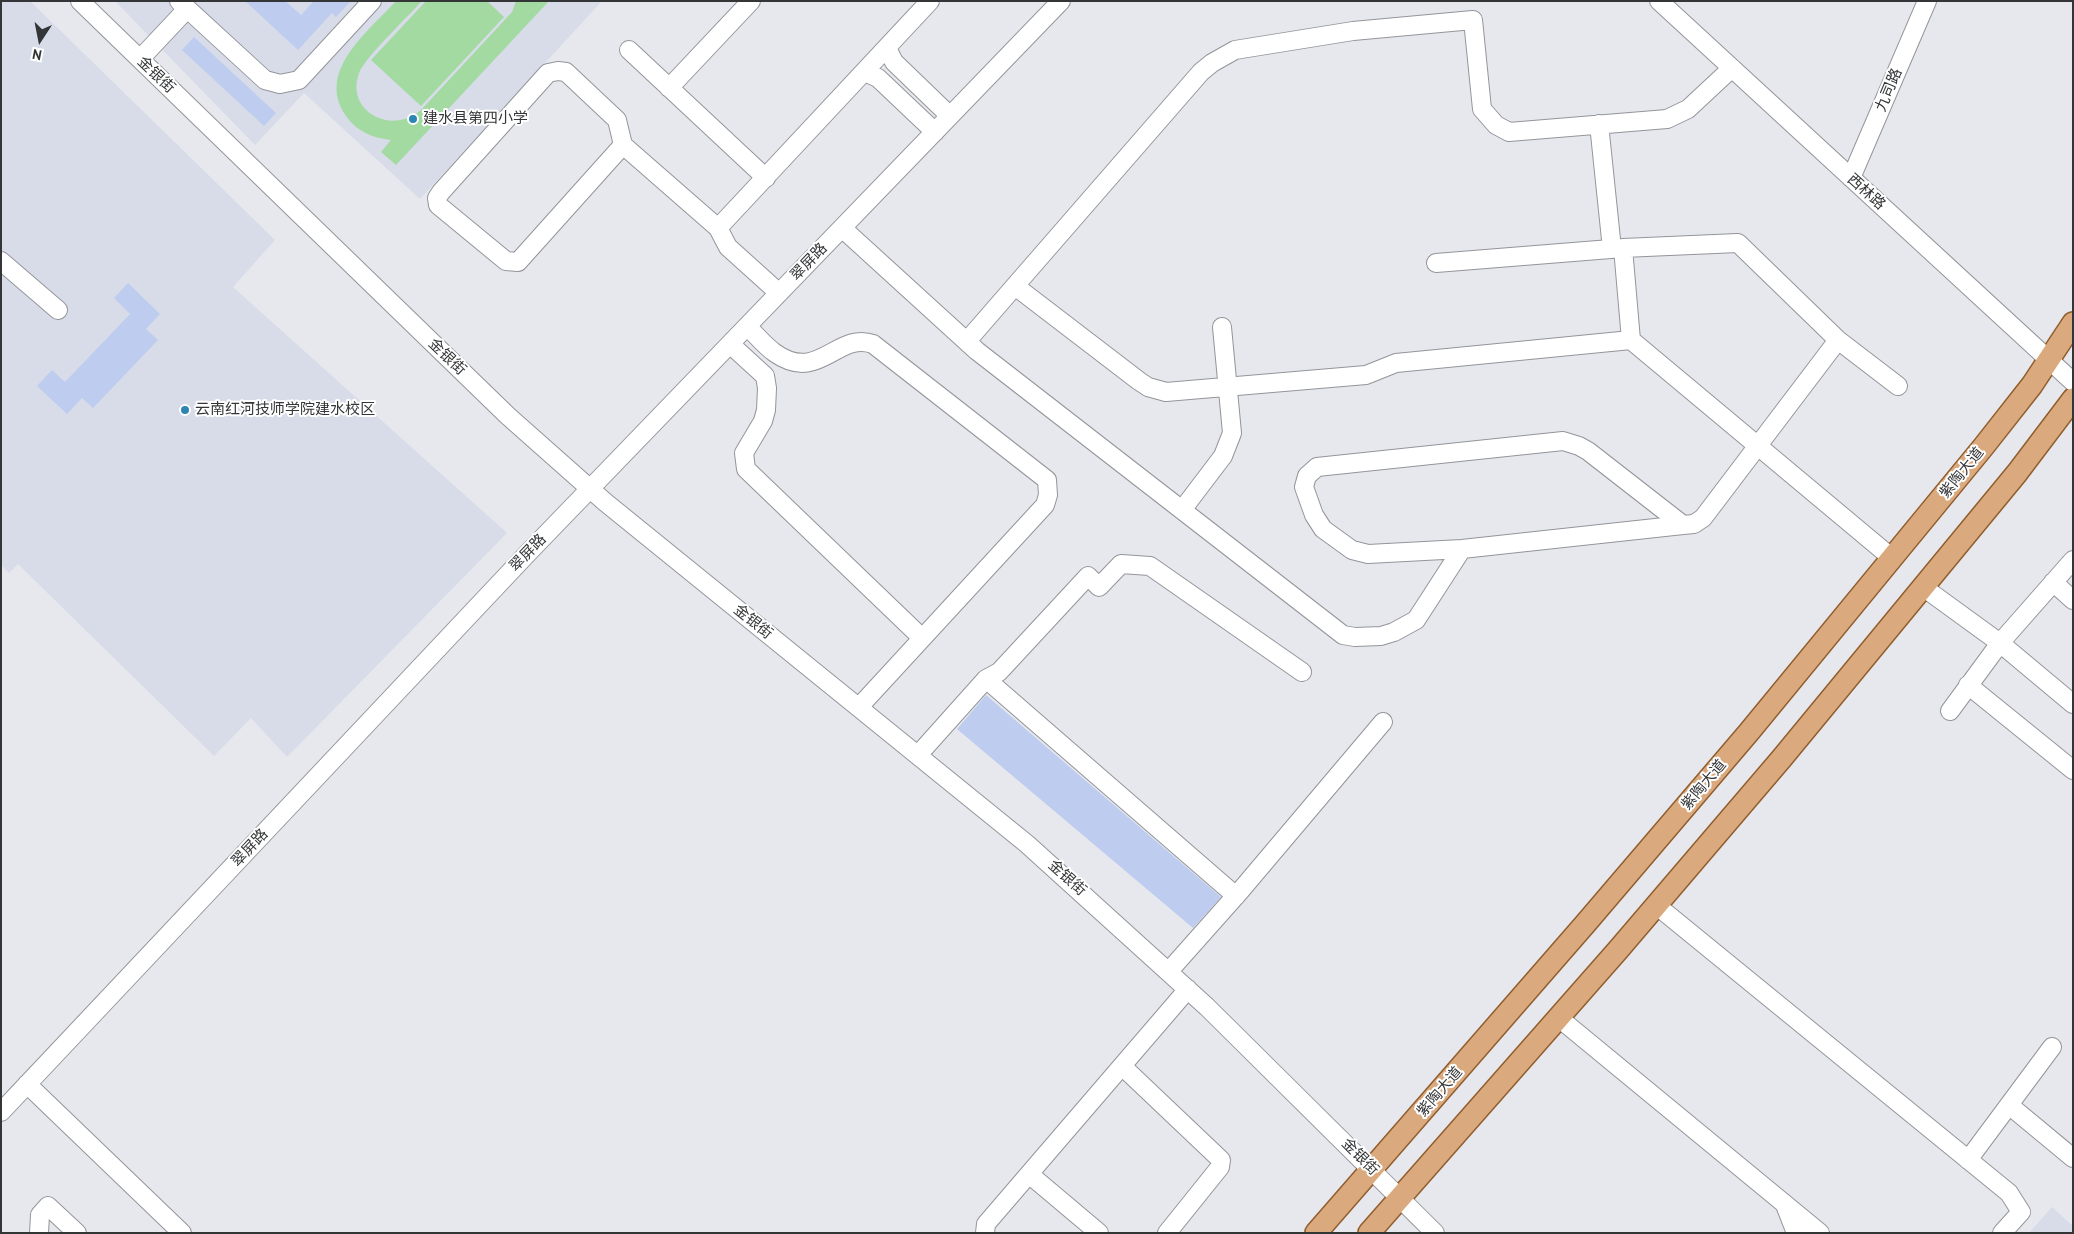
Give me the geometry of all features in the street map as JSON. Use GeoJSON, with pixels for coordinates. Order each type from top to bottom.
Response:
{"type":"FeatureCollection","features":[{"type":"Feature","properties":{"kind":"main road","name":"紫陶大道"},"geometry":{"type":"LineString","coordinates":[[1316,1233],[1730,754],[1984,446],[2032,385],[2073,323]]}},
{"type":"Feature","properties":{"kind":"main road"},"geometry":{"type":"LineString","coordinates":[[1368,1233],[1559,1018],[1782,758],[2017,472],[2073,399]]}},
{"type":"Feature","properties":{"kind":"street","name":"金银街"},"geometry":{"type":"LineString","coordinates":[[80,1],[500,409],[590,489],[1027,844],[1169,971],[1435,1233]]}},
{"type":"Feature","properties":{"kind":"street"},"geometry":{"type":"LineString","coordinates":[[140,59],[183,5],[265,80],[280,84],[299,80],[372,1]]}},
{"type":"Feature","properties":{"kind":"street"},"geometry":{"type":"LineString","coordinates":[[669,88],[751,1]]}},
{"type":"Feature","properties":{"kind":"street"},"geometry":{"type":"LineString","coordinates":[[718,228],[930,1]]}},
{"type":"Feature","properties":{"kind":"street","name":"翠屏路"},"geometry":{"type":"LineString","coordinates":[[1,1112],[590,489],[1060,1]]}},
{"type":"Feature","properties":{"kind":"street","name":"西林路"},"geometry":{"type":"LineString","coordinates":[[1660,1],[2073,382]]}},
{"type":"Feature","properties":{"kind":"street","name":"九司路"},"geometry":{"type":"LineString","coordinates":[[1850,178],[1927,1]]}},
{"type":"Feature","properties":{"kind":"street"},"geometry":{"type":"LineString","coordinates":[[966,342],[1201,72],[1218,59],[1236,50],[1353,31],[1473,20],[1482,109],[1496,124],[1508,132],[1667,119],[1688,109],[1732,68]]}},
{"type":"Feature","properties":{"kind":"street"},"geometry":{"type":"LineString","coordinates":[[887,48],[894,62],[950,116]]}},
{"type":"Feature","properties":{"kind":"street"},"geometry":{"type":"LineString","coordinates":[[629,50],[766,178]]}},
{"type":"Feature","properties":{"kind":"street"},"geometry":{"type":"LineString","coordinates":[[623,145],[518,262],[506,262],[438,205],[437,198],[441,192],[548,72],[566,72],[617,120],[623,145],[718,228],[728,246],[778,293]]}},
{"type":"Feature","properties":{"kind":"street"},"geometry":{"type":"LineString","coordinates":[[864,72],[878,78],[934,132]]}},
{"type":"Feature","properties":{"kind":"street"},"geometry":{"type":"LineString","coordinates":[[1599,124],[1631,340],[1892,558]]}},
{"type":"Feature","properties":{"kind":"street"},"geometry":{"type":"LineString","coordinates":[[842,228],[966,342],[1343,635],[1356,637],[1381,636],[1394,632],[1416,620],[1462,549]]}},
{"type":"Feature","properties":{"kind":"street"},"geometry":{"type":"LineString","coordinates":[[1436,263],[1618,249],[1738,243],[1838,340],[1898,386]]}},
{"type":"Feature","properties":{"kind":"street"},"geometry":{"type":"LineString","coordinates":[[1,262],[58,310]]}},
{"type":"Feature","properties":{"kind":"street"},"geometry":{"type":"LineString","coordinates":[[1015,286],[1148,387],[1166,392],[1366,375],[1396,363],[1631,340]]}},
{"type":"Feature","properties":{"kind":"street"},"geometry":{"type":"LineString","coordinates":[[747,326],[775,353],[793,361],[818,362],[854,342],[866,341],[873,344],[1047,480],[1048,495],[1045,505],[859,707]]}},
{"type":"Feature","properties":{"kind":"street"},"geometry":{"type":"LineString","coordinates":[[1182,510],[1223,456],[1232,433],[1222,327]]}},
{"type":"Feature","properties":{"kind":"street"},"geometry":{"type":"LineString","coordinates":[[1684,525],[1588,451],[1563,441],[1317,467],[1305,482],[1305,493],[1314,514],[1324,530],[1352,550],[1368,554],[1462,549],[1694,524],[1703,518],[1838,340]]}},
{"type":"Feature","properties":{"kind":"street"},"geometry":{"type":"LineString","coordinates":[[730,344],[764,376],[767,388],[767,405],[763,421],[744,453],[746,469],[922,638]]}},
{"type":"Feature","properties":{"kind":"street"},"geometry":{"type":"LineString","coordinates":[[1950,711],[2000,643],[2073,560]]}},
{"type":"Feature","properties":{"kind":"street"},"geometry":{"type":"LineString","coordinates":[[918,755],[986,679],[999,672],[1088,576],[1100,587],[1121,564],[1150,566],[1302,672]]}},
{"type":"Feature","properties":{"kind":"street"},"geometry":{"type":"LineString","coordinates":[[2053,582],[2073,600]]}},
{"type":"Feature","properties":{"kind":"street"},"geometry":{"type":"LineString","coordinates":[[1923,587],[2000,643],[2073,704]]}},
{"type":"Feature","properties":{"kind":"street"},"geometry":{"type":"LineString","coordinates":[[986,679],[1236,896]]}},
{"type":"Feature","properties":{"kind":"street"},"geometry":{"type":"LineString","coordinates":[[1968,686],[2073,770]]}},
{"type":"Feature","properties":{"kind":"street"},"geometry":{"type":"LineString","coordinates":[[1169,971],[1236,896],[1383,722]]}},
{"type":"Feature","properties":{"kind":"street"},"geometry":{"type":"LineString","coordinates":[[1656,905],[2009,1193],[2021,1212],[2002,1233]]}},
{"type":"Feature","properties":{"kind":"street"},"geometry":{"type":"LineString","coordinates":[[985,1233],[986,1224],[1188,990]]}},
{"type":"Feature","properties":{"kind":"street"},"geometry":{"type":"LineString","coordinates":[[1559,1018],[1820,1233]]}},
{"type":"Feature","properties":{"kind":"street"},"geometry":{"type":"LineString","coordinates":[[1968,1160],[2052,1046]]}},
{"type":"Feature","properties":{"kind":"street"},"geometry":{"type":"LineString","coordinates":[[1122,1066],[1221,1160],[1220,1167],[1168,1233]]}},
{"type":"Feature","properties":{"kind":"street"},"geometry":{"type":"LineString","coordinates":[[27,1084],[182,1233]]}},
{"type":"Feature","properties":{"kind":"street"},"geometry":{"type":"LineString","coordinates":[[2009,1105],[2073,1158]]}},
{"type":"Feature","properties":{"kind":"street"},"geometry":{"type":"LineString","coordinates":[[1029,1174],[1099,1233]]}},
{"type":"Feature","properties":{"kind":"street"},"geometry":{"type":"LineString","coordinates":[[1784,1203],[1796,1233]]}},
{"type":"Feature","properties":{"kind":"street"},"geometry":{"type":"LineString","coordinates":[[39,1233],[40,1215],[48,1206],[78,1233]]}},
{"type":"Feature","properties":{"kind":"shaded area","name":"云南红河技师学院建水校区"},"geometry":{"type":"Polygon","coordinates":[[[1,1],[30,1],[275,240],[233,287],[507,533],[287,757],[251,718],[214,756],[18,564],[9,573],[1,565],[1,1]]]}},
{"type":"Feature","properties":{"kind":"shaded area","name":"建水县第四小学"},"geometry":{"type":"Polygon","coordinates":[[[115,1],[602,1],[420,199],[304,93],[255,145],[115,1]]]}},
{"type":"Feature","properties":{"kind":"shaded area"},"geometry":{"type":"Polygon","coordinates":[[[2052,1207],[2073,1226],[2073,1233],[2029,1233],[2052,1207]]]}},
{"type":"Feature","properties":{"kind":"green space"},"geometry":{"type":"Polygon","coordinates":[[[396,1],[422,1],[363,66],[359,73],[356,87],[359,98],[365,108],[385,120],[397,121],[421,110],[512,12],[516,1],[549,1],[396,165],[381,152],[391,140],[378,138],[366,133],[350,122],[338,99],[337,83],[341,68],[349,53],[396,1]]]}},
{"type":"Feature","properties":{"kind":"green space"},"geometry":{"type":"Polygon","coordinates":[[[426,1],[487,1],[504,17],[421,106],[371,60],[426,1]]]}},
{"type":"Feature","properties":{"kind":"building"},"geometry":{"type":"Polygon","coordinates":[[[245,1],[285,1],[301,15],[314,1],[351,1],[336,17],[332,13],[298,50],[245,1]]]}},
{"type":"Feature","properties":{"kind":"building"},"geometry":{"type":"Polygon","coordinates":[[[194,37],[276,113],[264,126],[182,50],[194,37]]]}},
{"type":"Feature","properties":{"kind":"building"},"geometry":{"type":"Polygon","coordinates":[[[128,283],[160,314],[146,329],[158,340],[93,408],[82,398],[67,414],[37,386],[52,370],[65,382],[130,314],[114,298],[128,283]]]}},
{"type":"Feature","properties":{"kind":"building"},"geometry":{"type":"Polygon","coordinates":[[[986,695],[1221,897],[1193,928],[957,729],[986,695]]]}},
{"type":"Feature","properties":{"kind":"place","name":"建水县第四小学"},"geometry":{"type":"Point","coordinates":[413,119]}},
{"type":"Feature","properties":{"kind":"place","name":"云南红河技师学院建水校区"},"geometry":{"type":"Point","coordinates":[185,410]}}]}
